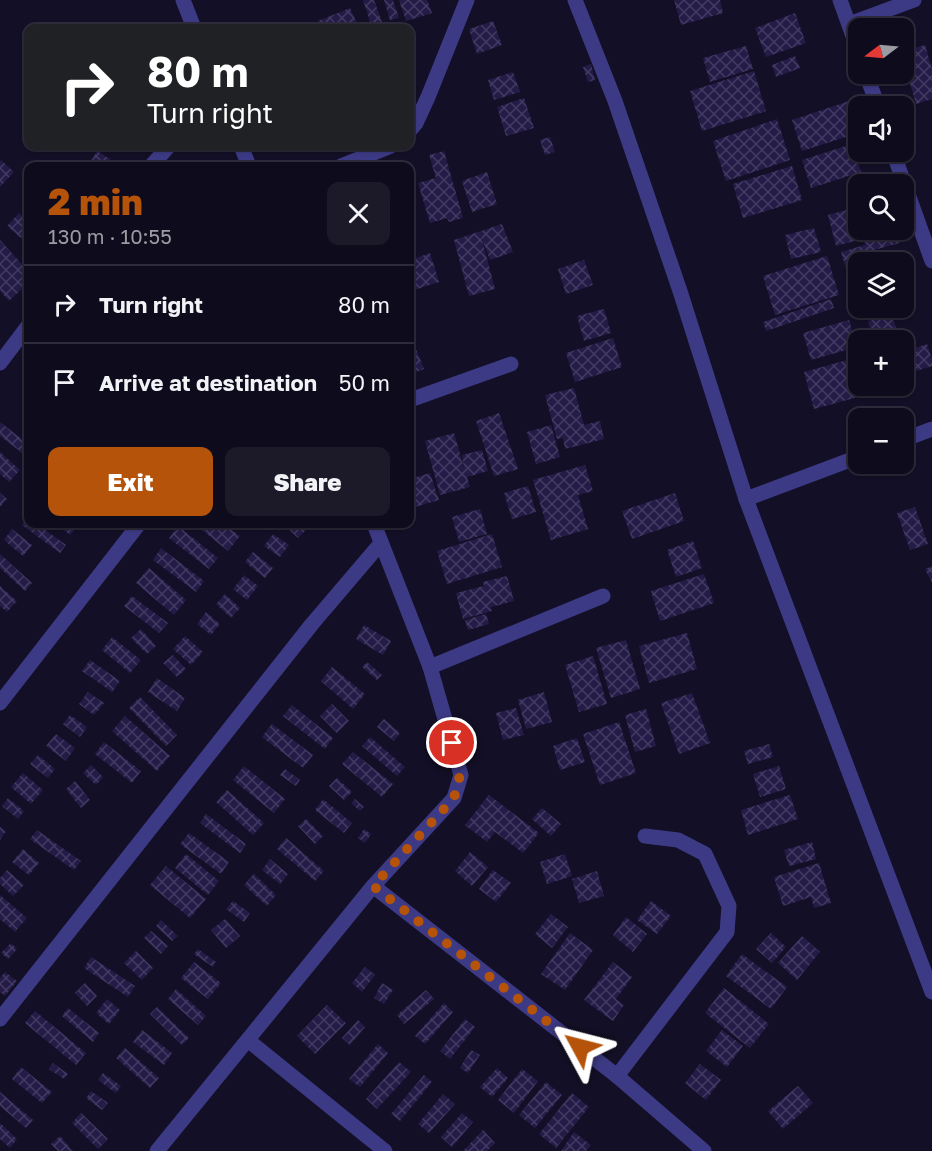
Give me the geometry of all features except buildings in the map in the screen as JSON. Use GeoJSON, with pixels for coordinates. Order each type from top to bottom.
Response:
{"type":"FeatureCollection","features":[{"type":"Feature","properties":{"kind":"street"},"geometry":{"type":"LineString","coordinates":[[183,0],[192,24]]}},
{"type":"Feature","properties":{"kind":"street"},"geometry":{"type":"LineString","coordinates":[[414,125],[428,98],[467,0]]}},
{"type":"Feature","properties":{"kind":"street"},"geometry":{"type":"LineString","coordinates":[[575,0],[615,101],[746,499],[932,992]]}},
{"type":"Feature","properties":{"kind":"street"},"geometry":{"type":"LineString","coordinates":[[840,0],[848,21]]}},
{"type":"Feature","properties":{"kind":"street"},"geometry":{"type":"LineString","coordinates":[[865,18],[914,0]]}},
{"type":"Feature","properties":{"kind":"street"},"geometry":{"type":"LineString","coordinates":[[155,162],[166,150]]}},
{"type":"Feature","properties":{"kind":"street"},"geometry":{"type":"LineString","coordinates":[[351,162],[381,150]]}},
{"type":"Feature","properties":{"kind":"street"},"geometry":{"type":"LineString","coordinates":[[898,162],[925,221],[932,261]]}},
{"type":"Feature","properties":{"kind":"street"},"geometry":{"type":"LineString","coordinates":[[0,363],[24,331]]}},
{"type":"Feature","properties":{"kind":"street"},"geometry":{"type":"LineString","coordinates":[[414,399],[511,364]]}},
{"type":"Feature","properties":{"kind":"street"},"geometry":{"type":"LineString","coordinates":[[914,436],[932,429]]}},
{"type":"Feature","properties":{"kind":"street"},"geometry":{"type":"LineString","coordinates":[[746,499],[848,461]]}},
{"type":"Feature","properties":{"kind":"street"},"geometry":{"type":"LineString","coordinates":[[0,704],[136,528]]}},
{"type":"Feature","properties":{"kind":"street"},"geometry":{"type":"LineString","coordinates":[[157,1151],[249,1041],[373,886],[454,798],[460,775],[430,666],[375,528]]}},
{"type":"Feature","properties":{"kind":"street"},"geometry":{"type":"LineString","coordinates":[[0,1019],[304,634],[381,543]]}},
{"type":"Feature","properties":{"kind":"street"},"geometry":{"type":"LineString","coordinates":[[430,666],[603,596]]}},
{"type":"Feature","properties":{"kind":"street"},"geometry":{"type":"LineString","coordinates":[[617,1076],[727,932],[729,906],[705,854],[678,840],[645,836]]}},
{"type":"Feature","properties":{"kind":"street"},"geometry":{"type":"LineString","coordinates":[[373,886],[617,1076],[704,1151]]}},
{"type":"Feature","properties":{"kind":"street"},"geometry":{"type":"LineString","coordinates":[[249,1041],[385,1151]]}},
{"type":"Feature","properties":{"kind":"route"},"geometry":{"type":"LineString","coordinates":[[452,743],[460,775],[454,798],[373,886],[580,1047]]}}]}
